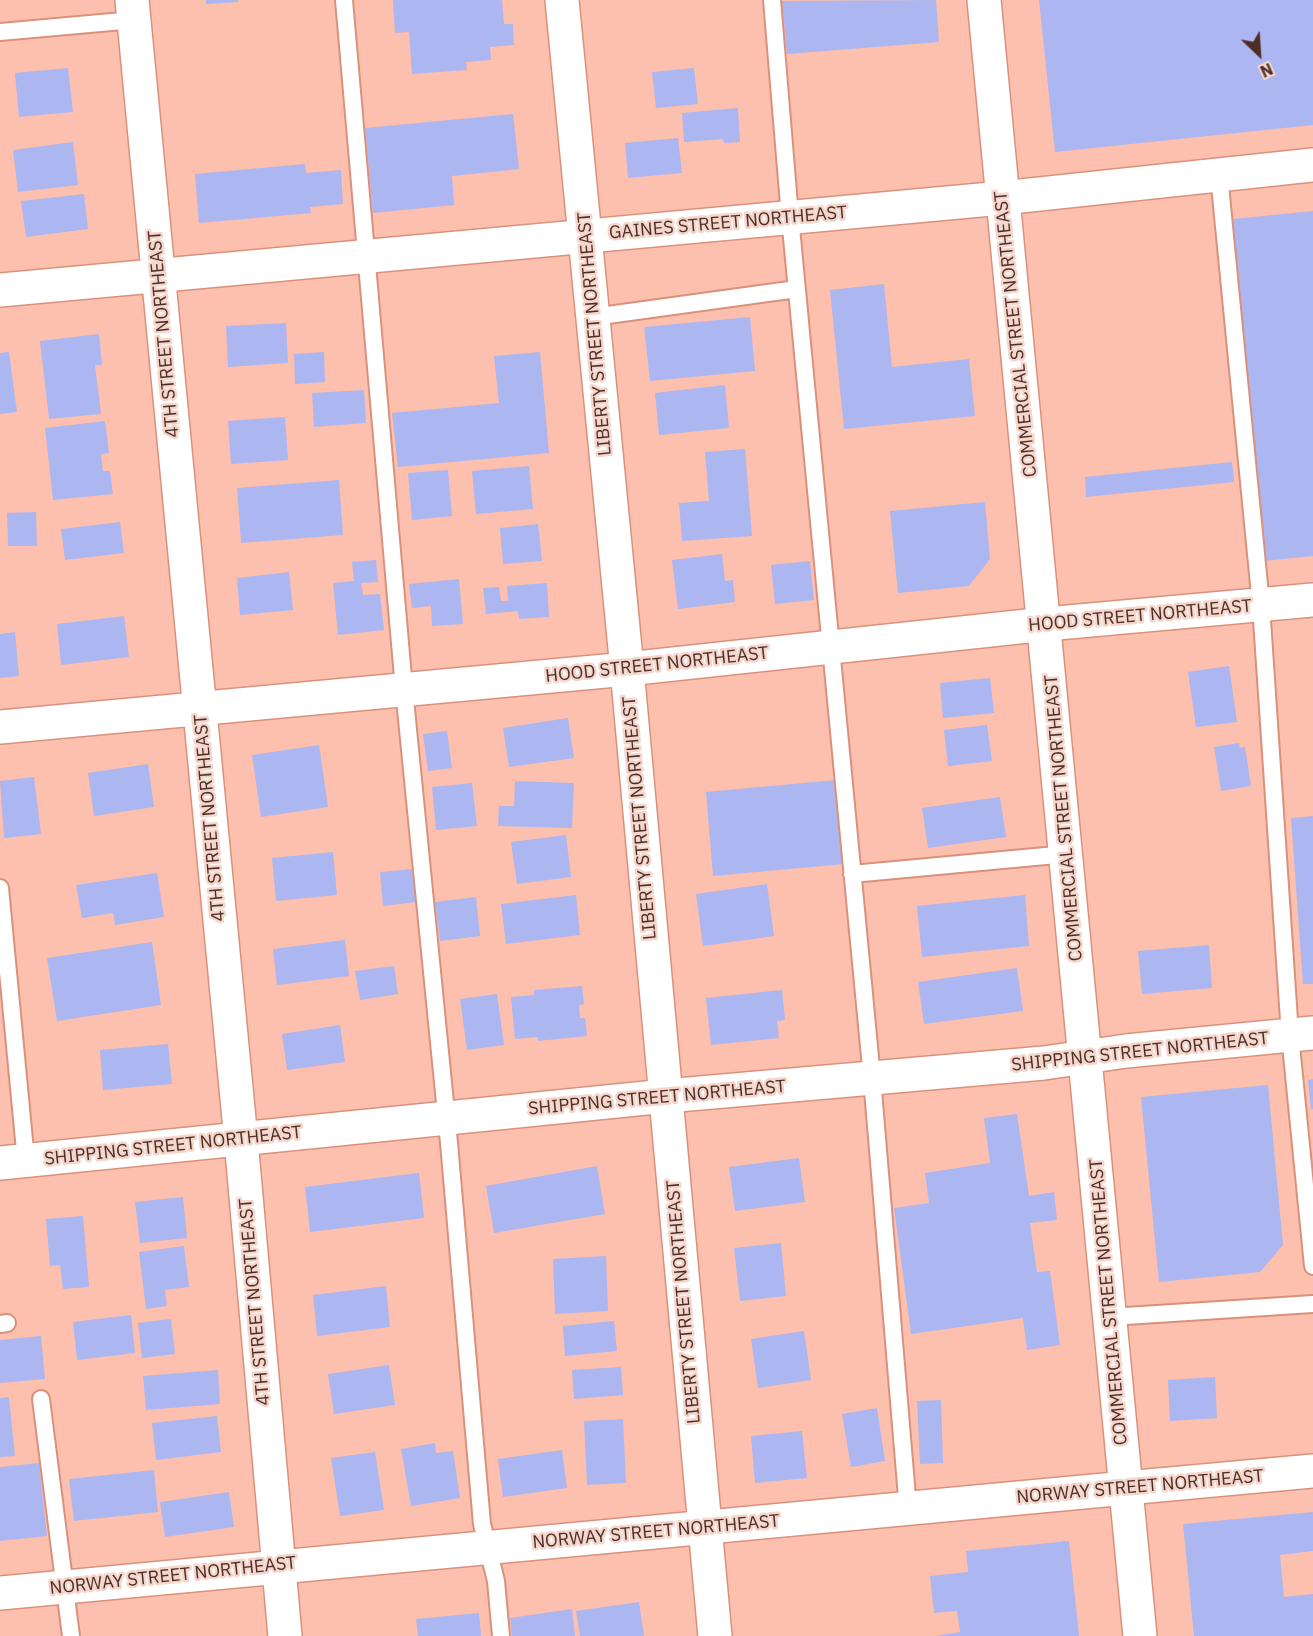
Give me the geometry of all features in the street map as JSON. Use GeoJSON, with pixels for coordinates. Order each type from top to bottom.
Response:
{"type":"FeatureCollection","features":[{"type":"Feature","properties":{"kind":"main road","name":"LIBERTY STREET NORTHEAST"},"geometry":{"type":"LineString","coordinates":[[562,0],[627,669],[715,1636]]}},
{"type":"Feature","properties":{"kind":"main road","name":"COMMERCIAL STREET NORTHEAST"},"geometry":{"type":"LineString","coordinates":[[984,0],[1046,624],[1140,1636]]}},
{"type":"Feature","properties":{"kind":"main road","name":"4TH STREET NORTHEAST"},"geometry":{"type":"LineString","coordinates":[[133,10],[241,1140],[285,1636]]}},
{"type":"Feature","properties":{"kind":"main road","name":"GAINES STREET NORTHEAST"},"geometry":{"type":"LineString","coordinates":[[0,290],[159,278],[585,235],[1002,198],[1313,165]]}},
{"type":"Feature","properties":{"kind":"main road","name":"HOOD STREET NORTHEAST"},"geometry":{"type":"LineString","coordinates":[[0,727],[627,669],[1046,624],[1313,600]]}},
{"type":"Feature","properties":{"kind":"main road","name":"SHIPPING STREET NORTHEAST"},"geometry":{"type":"LineString","coordinates":[[13,1162],[1302,1034]]}},
{"type":"Feature","properties":{"kind":"main road","name":"NORWAY STREET NORTHEAST"},"geometry":{"type":"LineString","coordinates":[[0,1593],[1313,1471]]}},
{"type":"Feature","properties":{"kind":"lane"},"geometry":{"type":"LineString","coordinates":[[344,0],[404,689],[447,1119],[482,1524],[496,1581],[501,1636]]}},
{"type":"Feature","properties":{"kind":"lane"},"geometry":{"type":"LineString","coordinates":[[772,0],[790,217],[872,1078],[908,1509]]}},
{"type":"Feature","properties":{"kind":"lane"},"geometry":{"type":"LineString","coordinates":[[0,32],[133,10]]}},
{"type":"Feature","properties":{"kind":"lane"},"geometry":{"type":"LineString","coordinates":[[1219,175],[1302,1034],[1313,1266]]}},
{"type":"Feature","properties":{"kind":"lane"},"geometry":{"type":"LineString","coordinates":[[593,317],[797,289]]}},
{"type":"Feature","properties":{"kind":"lane"},"geometry":{"type":"LineString","coordinates":[[852,874],[1067,854]]}},
{"type":"Feature","properties":{"kind":"lane"},"geometry":{"type":"LineString","coordinates":[[0,888],[13,1162]]}},
{"type":"Feature","properties":{"kind":"lane"},"geometry":{"type":"LineString","coordinates":[[1110,1317],[1313,1304]]}},
{"type":"Feature","properties":{"kind":"lane"},"geometry":{"type":"LineString","coordinates":[[41,1400],[67,1587],[71,1636]]}},
{"type":"Feature","properties":{"kind":"building"},"geometry":{"type":"Polygon","coordinates":[[[206,0],[238,0],[238,2],[206,4],[206,0]]]}},
{"type":"Feature","properties":{"kind":"building"},"geometry":{"type":"Polygon","coordinates":[[[393,0],[502,0],[504,24],[513,24],[514,45],[490,47],[491,60],[466,62],[467,70],[412,74],[409,32],[395,33],[393,0]]]}},
{"type":"Feature","properties":{"kind":"building"},"geometry":{"type":"Polygon","coordinates":[[[936,0],[939,42],[787,54],[782,1],[936,0]]]}},
{"type":"Feature","properties":{"kind":"building"},"geometry":{"type":"Polygon","coordinates":[[[1039,0],[1313,0],[1313,125],[1055,152],[1039,0]]]}},
{"type":"Feature","properties":{"kind":"building"},"geometry":{"type":"Polygon","coordinates":[[[68,68],[73,112],[19,117],[15,73],[68,68]]]}},
{"type":"Feature","properties":{"kind":"building"},"geometry":{"type":"Polygon","coordinates":[[[694,68],[698,104],[656,108],[652,72],[694,68]]]}},
{"type":"Feature","properties":{"kind":"building"},"geometry":{"type":"Polygon","coordinates":[[[738,108],[740,142],[724,143],[723,139],[684,142],[682,113],[738,108]]]}},
{"type":"Feature","properties":{"kind":"building"},"geometry":{"type":"Polygon","coordinates":[[[513,114],[519,169],[452,176],[454,205],[373,213],[365,128],[513,114]]]}},
{"type":"Feature","properties":{"kind":"building"},"geometry":{"type":"Polygon","coordinates":[[[678,138],[682,173],[628,178],[625,143],[678,138]]]}},
{"type":"Feature","properties":{"kind":"building"},"geometry":{"type":"Polygon","coordinates":[[[73,142],[78,185],[18,192],[13,150],[73,142]]]}},
{"type":"Feature","properties":{"kind":"building"},"geometry":{"type":"Polygon","coordinates":[[[305,164],[306,173],[341,170],[343,204],[310,207],[311,213],[199,223],[195,174],[305,164]]]}},
{"type":"Feature","properties":{"kind":"building"},"geometry":{"type":"Polygon","coordinates":[[[84,194],[88,229],[26,237],[21,201],[84,194]]]}},
{"type":"Feature","properties":{"kind":"building"},"geometry":{"type":"Polygon","coordinates":[[[1313,211],[1313,556],[1264,561],[1233,219],[1313,211]]]}},
{"type":"Feature","properties":{"kind":"building"},"geometry":{"type":"Polygon","coordinates":[[[884,284],[892,367],[969,359],[975,416],[844,429],[830,290],[884,284]]]}},
{"type":"Feature","properties":{"kind":"building"},"geometry":{"type":"Polygon","coordinates":[[[750,317],[755,371],[650,381],[644,327],[750,317]]]}},
{"type":"Feature","properties":{"kind":"building"},"geometry":{"type":"Polygon","coordinates":[[[286,323],[288,363],[228,367],[226,326],[286,323]]]}},
{"type":"Feature","properties":{"kind":"building"},"geometry":{"type":"Polygon","coordinates":[[[99,334],[102,365],[95,365],[101,414],[49,419],[40,341],[99,334]]]}},
{"type":"Feature","properties":{"kind":"building"},"geometry":{"type":"Polygon","coordinates":[[[9,352],[17,412],[0,414],[0,353],[9,352]]]}},
{"type":"Feature","properties":{"kind":"building"},"geometry":{"type":"Polygon","coordinates":[[[324,352],[325,382],[295,384],[294,354],[324,352]]]}},
{"type":"Feature","properties":{"kind":"building"},"geometry":{"type":"Polygon","coordinates":[[[540,352],[549,453],[398,467],[392,413],[499,403],[494,356],[540,352]]]}},
{"type":"Feature","properties":{"kind":"building"},"geometry":{"type":"Polygon","coordinates":[[[725,385],[729,428],[659,435],[655,393],[725,385]]]}},
{"type":"Feature","properties":{"kind":"building"},"geometry":{"type":"Polygon","coordinates":[[[364,390],[366,423],[314,427],[312,393],[364,390]]]}},
{"type":"Feature","properties":{"kind":"building"},"geometry":{"type":"Polygon","coordinates":[[[285,417],[288,460],[231,464],[228,421],[285,417]]]}},
{"type":"Feature","properties":{"kind":"building"},"geometry":{"type":"Polygon","coordinates":[[[105,421],[109,453],[101,454],[103,471],[110,471],[113,494],[53,500],[45,428],[105,421]]]}},
{"type":"Feature","properties":{"kind":"building"},"geometry":{"type":"Polygon","coordinates":[[[745,449],[752,536],[682,541],[679,503],[709,501],[705,452],[745,449]]]}},
{"type":"Feature","properties":{"kind":"building"},"geometry":{"type":"Polygon","coordinates":[[[1232,462],[1234,482],[1086,497],[1085,477],[1232,462]]]}},
{"type":"Feature","properties":{"kind":"building"},"geometry":{"type":"Polygon","coordinates":[[[529,466],[533,509],[476,514],[472,471],[529,466]]]}},
{"type":"Feature","properties":{"kind":"building"},"geometry":{"type":"Polygon","coordinates":[[[448,470],[452,516],[412,520],[408,473],[448,470]]]}},
{"type":"Feature","properties":{"kind":"building"},"geometry":{"type":"Polygon","coordinates":[[[339,480],[343,535],[241,543],[237,488],[339,480]]]}},
{"type":"Feature","properties":{"kind":"building"},"geometry":{"type":"Polygon","coordinates":[[[985,502],[990,559],[969,586],[898,593],[890,511],[985,502]]]}},
{"type":"Feature","properties":{"kind":"building"},"geometry":{"type":"Polygon","coordinates":[[[36,512],[37,546],[8,546],[7,513],[36,512]]]}},
{"type":"Feature","properties":{"kind":"building"},"geometry":{"type":"Polygon","coordinates":[[[120,522],[124,553],[65,560],[61,529],[120,522]]]}},
{"type":"Feature","properties":{"kind":"building"},"geometry":{"type":"Polygon","coordinates":[[[538,524],[542,561],[503,564],[500,528],[538,524]]]}},
{"type":"Feature","properties":{"kind":"building"},"geometry":{"type":"Polygon","coordinates":[[[722,554],[725,581],[733,580],[735,602],[678,609],[672,560],[722,554]]]}},
{"type":"Feature","properties":{"kind":"building"},"geometry":{"type":"Polygon","coordinates":[[[376,560],[378,582],[361,583],[363,595],[380,594],[384,630],[338,635],[333,583],[354,581],[352,562],[376,560]]]}},
{"type":"Feature","properties":{"kind":"building"},"geometry":{"type":"Polygon","coordinates":[[[810,561],[814,600],[775,604],[771,565],[810,561]]]}},
{"type":"Feature","properties":{"kind":"building"},"geometry":{"type":"Polygon","coordinates":[[[289,572],[293,610],[240,615],[237,578],[289,572]]]}},
{"type":"Feature","properties":{"kind":"building"},"geometry":{"type":"Polygon","coordinates":[[[459,579],[463,624],[432,626],[431,606],[412,608],[409,584],[459,579]]]}},
{"type":"Feature","properties":{"kind":"building"},"geometry":{"type":"Polygon","coordinates":[[[547,583],[549,617],[519,619],[518,611],[486,614],[483,588],[499,587],[501,601],[508,601],[507,586],[547,583]]]}},
{"type":"Feature","properties":{"kind":"building"},"geometry":{"type":"Polygon","coordinates":[[[124,616],[129,657],[61,665],[57,624],[124,616]]]}},
{"type":"Feature","properties":{"kind":"building"},"geometry":{"type":"Polygon","coordinates":[[[15,632],[19,676],[0,678],[0,634],[15,632]]]}},
{"type":"Feature","properties":{"kind":"building"},"geometry":{"type":"Polygon","coordinates":[[[1229,666],[1237,722],[1196,727],[1188,672],[1229,666]]]}},
{"type":"Feature","properties":{"kind":"building"},"geometry":{"type":"Polygon","coordinates":[[[990,678],[994,713],[943,718],[940,683],[990,678]]]}},
{"type":"Feature","properties":{"kind":"building"},"geometry":{"type":"Polygon","coordinates":[[[568,718],[574,758],[509,767],[503,728],[568,718]]]}},
{"type":"Feature","properties":{"kind":"building"},"geometry":{"type":"Polygon","coordinates":[[[987,725],[992,761],[948,766],[944,730],[987,725]]]}},
{"type":"Feature","properties":{"kind":"building"},"geometry":{"type":"Polygon","coordinates":[[[447,731],[452,768],[428,771],[423,734],[447,731]]]}},
{"type":"Feature","properties":{"kind":"building"},"geometry":{"type":"Polygon","coordinates":[[[1239,743],[1240,748],[1245,747],[1251,786],[1221,791],[1214,747],[1239,743]]]}},
{"type":"Feature","properties":{"kind":"building"},"geometry":{"type":"Polygon","coordinates":[[[319,745],[328,807],[261,817],[252,755],[319,745]]]}},
{"type":"Feature","properties":{"kind":"building"},"geometry":{"type":"Polygon","coordinates":[[[148,764],[154,807],[94,816],[88,773],[148,764]]]}},
{"type":"Feature","properties":{"kind":"building"},"geometry":{"type":"Polygon","coordinates":[[[34,777],[41,834],[4,838],[0,781],[34,777]]]}},
{"type":"Feature","properties":{"kind":"building"},"geometry":{"type":"Polygon","coordinates":[[[836,780],[844,864],[713,876],[706,792],[836,780]]]}},
{"type":"Feature","properties":{"kind":"building"},"geometry":{"type":"Polygon","coordinates":[[[515,781],[574,783],[572,828],[498,826],[499,806],[514,806],[515,781]]]}},
{"type":"Feature","properties":{"kind":"building"},"geometry":{"type":"Polygon","coordinates":[[[472,783],[477,826],[436,830],[432,787],[472,783]]]}},
{"type":"Feature","properties":{"kind":"building"},"geometry":{"type":"Polygon","coordinates":[[[1000,797],[1006,837],[928,848],[922,808],[1000,797]]]}},
{"type":"Feature","properties":{"kind":"building"},"geometry":{"type":"Polygon","coordinates":[[[1313,816],[1313,984],[1303,984],[1291,818],[1313,816]]]}},
{"type":"Feature","properties":{"kind":"building"},"geometry":{"type":"Polygon","coordinates":[[[566,835],[571,877],[517,884],[511,842],[566,835]]]}},
{"type":"Feature","properties":{"kind":"building"},"geometry":{"type":"Polygon","coordinates":[[[333,852],[337,895],[276,901],[272,858],[333,852]]]}},
{"type":"Feature","properties":{"kind":"building"},"geometry":{"type":"Polygon","coordinates":[[[413,869],[416,902],[383,906],[380,872],[413,869]]]}},
{"type":"Feature","properties":{"kind":"building"},"geometry":{"type":"Polygon","coordinates":[[[157,873],[164,917],[115,925],[113,913],[82,918],[76,885],[157,873]]]}},
{"type":"Feature","properties":{"kind":"building"},"geometry":{"type":"Polygon","coordinates":[[[767,884],[774,936],[703,946],[696,894],[767,884]]]}},
{"type":"Feature","properties":{"kind":"building"},"geometry":{"type":"Polygon","coordinates":[[[576,895],[580,935],[506,944],[501,904],[576,895]]]}},
{"type":"Feature","properties":{"kind":"building"},"geometry":{"type":"Polygon","coordinates":[[[1025,895],[1029,946],[922,957],[917,906],[1025,895]]]}},
{"type":"Feature","properties":{"kind":"building"},"geometry":{"type":"Polygon","coordinates":[[[476,897],[480,936],[440,941],[435,902],[476,897]]]}},
{"type":"Feature","properties":{"kind":"building"},"geometry":{"type":"Polygon","coordinates":[[[345,940],[349,976],[277,985],[273,949],[345,940]]]}},
{"type":"Feature","properties":{"kind":"building"},"geometry":{"type":"Polygon","coordinates":[[[152,942],[161,1005],[57,1021],[47,958],[152,942]]]}},
{"type":"Feature","properties":{"kind":"building"},"geometry":{"type":"Polygon","coordinates":[[[1209,945],[1212,988],[1142,994],[1138,951],[1209,945]]]}},
{"type":"Feature","properties":{"kind":"building"},"geometry":{"type":"Polygon","coordinates":[[[394,966],[398,994],[360,1000],[355,971],[394,966]]]}},
{"type":"Feature","properties":{"kind":"building"},"geometry":{"type":"Polygon","coordinates":[[[1017,968],[1023,1011],[924,1024],[918,982],[1017,968]]]}},
{"type":"Feature","properties":{"kind":"building"},"geometry":{"type":"Polygon","coordinates":[[[582,986],[584,1004],[579,1005],[580,1018],[585,1018],[587,1036],[538,1041],[538,1037],[515,1039],[511,997],[534,995],[534,990],[582,986]]]}},
{"type":"Feature","properties":{"kind":"building"},"geometry":{"type":"Polygon","coordinates":[[[782,990],[785,1020],[777,1021],[779,1038],[711,1045],[706,998],[782,990]]]}},
{"type":"Feature","properties":{"kind":"building"},"geometry":{"type":"Polygon","coordinates":[[[497,994],[504,1045],[467,1050],[460,999],[497,994]]]}},
{"type":"Feature","properties":{"kind":"building"},"geometry":{"type":"Polygon","coordinates":[[[340,1025],[345,1062],[287,1070],[282,1034],[340,1025]]]}},
{"type":"Feature","properties":{"kind":"building"},"geometry":{"type":"Polygon","coordinates":[[[168,1044],[172,1084],[103,1090],[100,1050],[168,1044]]]}},
{"type":"Feature","properties":{"kind":"building"},"geometry":{"type":"Polygon","coordinates":[[[1313,1079],[1313,1109],[1311,1109],[1308,1080],[1313,1079]]]}},
{"type":"Feature","properties":{"kind":"building"},"geometry":{"type":"Polygon","coordinates":[[[1268,1085],[1283,1245],[1260,1272],[1159,1282],[1141,1097],[1268,1085]]]}},
{"type":"Feature","properties":{"kind":"building"},"geometry":{"type":"Polygon","coordinates":[[[1017,1114],[1029,1196],[1054,1192],[1057,1220],[1030,1223],[1037,1272],[1050,1271],[1060,1345],[1027,1350],[1023,1318],[911,1334],[894,1208],[929,1203],[925,1173],[990,1163],[984,1118],[1017,1114]]]}},
{"type":"Feature","properties":{"kind":"building"},"geometry":{"type":"Polygon","coordinates":[[[799,1158],[805,1202],[735,1211],[729,1167],[799,1158]]]}},
{"type":"Feature","properties":{"kind":"building"},"geometry":{"type":"Polygon","coordinates":[[[597,1166],[605,1214],[494,1233],[486,1186],[597,1166]]]}},
{"type":"Feature","properties":{"kind":"building"},"geometry":{"type":"Polygon","coordinates":[[[419,1173],[424,1218],[310,1232],[305,1187],[419,1173]]]}},
{"type":"Feature","properties":{"kind":"building"},"geometry":{"type":"Polygon","coordinates":[[[183,1197],[187,1238],[140,1243],[135,1202],[183,1197]]]}},
{"type":"Feature","properties":{"kind":"building"},"geometry":{"type":"Polygon","coordinates":[[[83,1216],[89,1287],[63,1289],[60,1265],[50,1266],[46,1219],[83,1216]]]}},
{"type":"Feature","properties":{"kind":"building"},"geometry":{"type":"Polygon","coordinates":[[[781,1243],[786,1296],[740,1301],[734,1248],[781,1243]]]}},
{"type":"Feature","properties":{"kind":"building"},"geometry":{"type":"Polygon","coordinates":[[[184,1246],[189,1287],[165,1290],[167,1306],[146,1309],[139,1252],[184,1246]]]}},
{"type":"Feature","properties":{"kind":"building"},"geometry":{"type":"Polygon","coordinates":[[[606,1256],[608,1311],[555,1314],[553,1259],[606,1256]]]}},
{"type":"Feature","properties":{"kind":"building"},"geometry":{"type":"Polygon","coordinates":[[[386,1286],[390,1327],[317,1336],[313,1295],[386,1286]]]}},
{"type":"Feature","properties":{"kind":"building"},"geometry":{"type":"Polygon","coordinates":[[[131,1315],[135,1353],[77,1360],[73,1322],[131,1315]]]}},
{"type":"Feature","properties":{"kind":"building"},"geometry":{"type":"Polygon","coordinates":[[[171,1319],[175,1354],[142,1358],[138,1323],[171,1319]]]}},
{"type":"Feature","properties":{"kind":"building"},"geometry":{"type":"Polygon","coordinates":[[[614,1321],[617,1351],[565,1356],[563,1326],[614,1321]]]}},
{"type":"Feature","properties":{"kind":"building"},"geometry":{"type":"Polygon","coordinates":[[[804,1331],[811,1380],[758,1388],[751,1339],[804,1331]]]}},
{"type":"Feature","properties":{"kind":"building"},"geometry":{"type":"Polygon","coordinates":[[[41,1336],[45,1379],[0,1383],[0,1340],[41,1336]]]}},
{"type":"Feature","properties":{"kind":"building"},"geometry":{"type":"Polygon","coordinates":[[[389,1365],[395,1405],[334,1414],[328,1374],[389,1365]]]}},
{"type":"Feature","properties":{"kind":"building"},"geometry":{"type":"Polygon","coordinates":[[[621,1367],[623,1395],[574,1399],[572,1370],[621,1367]]]}},
{"type":"Feature","properties":{"kind":"building"},"geometry":{"type":"Polygon","coordinates":[[[218,1370],[220,1404],[146,1410],[143,1376],[218,1370]]]}},
{"type":"Feature","properties":{"kind":"building"},"geometry":{"type":"Polygon","coordinates":[[[1215,1377],[1217,1418],[1170,1421],[1168,1380],[1215,1377]]]}},
{"type":"Feature","properties":{"kind":"building"},"geometry":{"type":"Polygon","coordinates":[[[9,1397],[15,1456],[0,1457],[0,1398],[9,1397]]]}},
{"type":"Feature","properties":{"kind":"building"},"geometry":{"type":"Polygon","coordinates":[[[941,1400],[943,1463],[920,1464],[917,1401],[941,1400]]]}},
{"type":"Feature","properties":{"kind":"building"},"geometry":{"type":"Polygon","coordinates":[[[877,1408],[885,1461],[851,1467],[842,1414],[877,1408]]]}},
{"type":"Feature","properties":{"kind":"building"},"geometry":{"type":"Polygon","coordinates":[[[217,1416],[221,1452],[156,1460],[152,1423],[217,1416]]]}},
{"type":"Feature","properties":{"kind":"building"},"geometry":{"type":"Polygon","coordinates":[[[623,1419],[626,1483],[587,1485],[584,1421],[623,1419]]]}},
{"type":"Feature","properties":{"kind":"building"},"geometry":{"type":"Polygon","coordinates":[[[802,1431],[807,1478],[755,1483],[751,1436],[802,1431]]]}},
{"type":"Feature","properties":{"kind":"building"},"geometry":{"type":"Polygon","coordinates":[[[435,1443],[436,1453],[453,1451],[460,1498],[411,1506],[401,1449],[435,1443]]]}},
{"type":"Feature","properties":{"kind":"building"},"geometry":{"type":"Polygon","coordinates":[[[562,1450],[567,1488],[503,1497],[498,1459],[562,1450]]]}},
{"type":"Feature","properties":{"kind":"building"},"geometry":{"type":"Polygon","coordinates":[[[375,1452],[384,1510],[340,1516],[331,1458],[375,1452]]]}},
{"type":"Feature","properties":{"kind":"building"},"geometry":{"type":"Polygon","coordinates":[[[39,1463],[47,1536],[0,1541],[0,1467],[39,1463]]]}},
{"type":"Feature","properties":{"kind":"building"},"geometry":{"type":"Polygon","coordinates":[[[154,1470],[158,1512],[74,1521],[69,1479],[154,1470]]]}},
{"type":"Feature","properties":{"kind":"building"},"geometry":{"type":"Polygon","coordinates":[[[229,1492],[234,1527],[165,1537],[160,1502],[229,1492]]]}},
{"type":"Feature","properties":{"kind":"building"},"geometry":{"type":"Polygon","coordinates":[[[1313,1512],[1313,1551],[1280,1555],[1284,1597],[1313,1594],[1313,1636],[1194,1636],[1183,1524],[1313,1512]]]}},
{"type":"Feature","properties":{"kind":"building"},"geometry":{"type":"Polygon","coordinates":[[[1069,1541],[1079,1636],[935,1636],[960,1632],[957,1611],[934,1613],[930,1576],[968,1572],[966,1551],[1069,1541]]]}},
{"type":"Feature","properties":{"kind":"building"},"geometry":{"type":"Polygon","coordinates":[[[639,1602],[644,1636],[580,1636],[576,1611],[639,1602]]]}},
{"type":"Feature","properties":{"kind":"building"},"geometry":{"type":"Polygon","coordinates":[[[572,1609],[575,1636],[512,1636],[510,1618],[572,1609]]]}},
{"type":"Feature","properties":{"kind":"building"},"geometry":{"type":"Polygon","coordinates":[[[479,1613],[481,1636],[418,1636],[416,1619],[479,1613]]]}}]}
